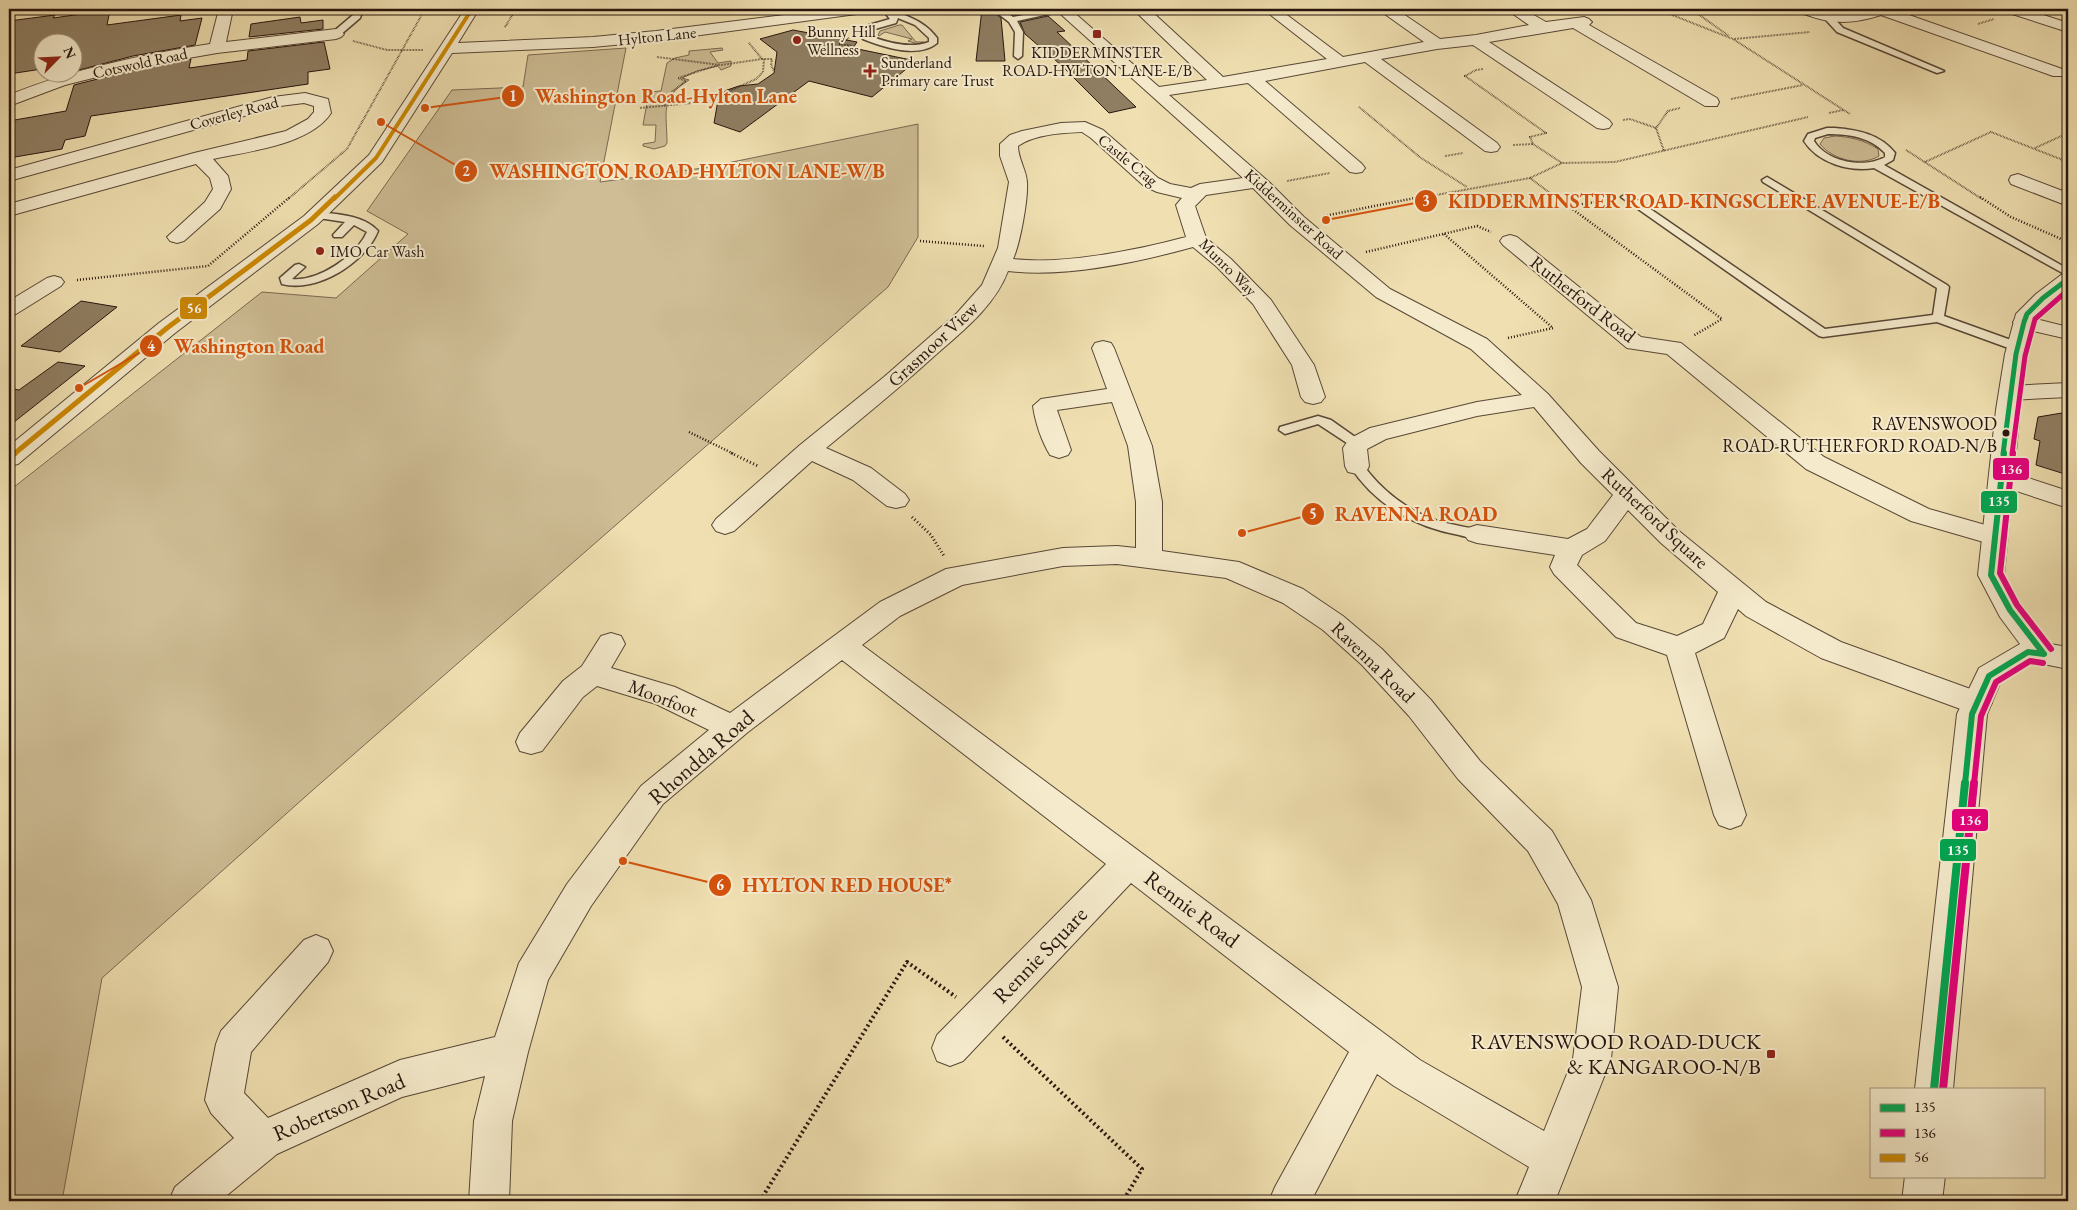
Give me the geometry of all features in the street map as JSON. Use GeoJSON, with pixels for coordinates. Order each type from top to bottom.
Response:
{"type":"FeatureCollection","features":[{"type":"Feature","properties":{"kind":"street"},"geometry":{"type":"LineString","coordinates":[[217,48],[226,9]]}},
{"type":"Feature","properties":{"kind":"street"},"geometry":{"type":"LineString","coordinates":[[9,458],[167,328],[260,260],[316,215],[376,158],[472,9]]}},
{"type":"Feature","properties":{"kind":"street"},"geometry":{"type":"LineString","coordinates":[[578,9],[592,9]]}},
{"type":"Feature","properties":{"kind":"street","name":"Hylton Lane"},"geometry":{"type":"LineString","coordinates":[[448,48],[593,42],[761,24],[864,9]]}},
{"type":"Feature","properties":{"kind":"street","name":"Kidderminster Road"},"geometry":{"type":"LineString","coordinates":[[1063,9],[1260,184],[1297,221],[1383,293],[1479,344],[1540,399]]}},
{"type":"Feature","properties":{"kind":"street"},"geometry":{"type":"LineString","coordinates":[[1270,9],[1340,62]]}},
{"type":"Feature","properties":{"kind":"street"},"geometry":{"type":"LineString","coordinates":[[1386,9],[1437,44]]}},
{"type":"Feature","properties":{"kind":"street"},"geometry":{"type":"LineString","coordinates":[[1513,9],[1543,27]]}},
{"type":"Feature","properties":{"kind":"street"},"geometry":{"type":"LineString","coordinates":[[1804,9],[1829,18],[1849,20],[1883,9],[2060,73]]}},
{"type":"Feature","properties":{"kind":"street"},"geometry":{"type":"LineString","coordinates":[[1142,10],[1218,81]]}},
{"type":"Feature","properties":{"kind":"street"},"geometry":{"type":"LineString","coordinates":[[2013,10],[2068,28]]}},
{"type":"Feature","properties":{"kind":"street"},"geometry":{"type":"LineString","coordinates":[[1156,92],[1218,81],[1252,78],[1437,44],[1476,40],[1543,27],[1580,23],[1711,102]]}},
{"type":"Feature","properties":{"kind":"street","name":"Cotswold Road"},"geometry":{"type":"LineString","coordinates":[[9,102],[55,82],[115,66],[217,48],[336,34]]}},
{"type":"Feature","properties":{"kind":"street"},"geometry":{"type":"LineString","coordinates":[[1476,40],[1603,124]]}},
{"type":"Feature","properties":{"kind":"street"},"geometry":{"type":"LineString","coordinates":[[1368,57],[1491,147]]}},
{"type":"Feature","properties":{"kind":"street"},"geometry":{"type":"LineString","coordinates":[[1252,78],[1356,168]]}},
{"type":"Feature","properties":{"kind":"street","name":"Coverley Road"},"geometry":{"type":"LineString","coordinates":[[9,176],[279,101],[305,98],[322,102],[323,113],[314,123],[292,135],[200,157],[9,210]]}},
{"type":"Feature","properties":{"kind":"street","name":"Castle Crag"},"geometry":{"type":"LineString","coordinates":[[1004,256],[1018,182],[1009,156],[1009,144],[1028,134],[1061,128],[1085,128],[1097,134],[1151,182],[1164,188],[1195,195]]}},
{"type":"Feature","properties":{"kind":"street","name":"Coverley Road"},"geometry":{"type":"LineString","coordinates":[[177,237],[213,205],[222,189],[219,176],[200,157]]}},
{"type":"Feature","properties":{"kind":"street"},"geometry":{"type":"LineString","coordinates":[[2018,180],[2068,200]]}},
{"type":"Feature","properties":{"kind":"street"},"geometry":{"type":"LineString","coordinates":[[1195,195],[1200,190],[1260,184]]}},
{"type":"Feature","properties":{"kind":"street","name":"Munro Way"},"geometry":{"type":"LineString","coordinates":[[1195,195],[1184,205],[1197,240],[1224,263],[1261,300],[1303,365],[1313,397]]}},
{"type":"Feature","properties":{"kind":"street"},"geometry":{"type":"LineString","coordinates":[[1004,256],[1034,268],[1095,261],[1164,249],[1197,240]]}},
{"type":"Feature","properties":{"kind":"street","name":"Rutherford Road"},"geometry":{"type":"LineString","coordinates":[[1510,241],[1635,343],[1673,348]]}},
{"type":"Feature","properties":{"kind":"street","name":"Grasmoor View"},"geometry":{"type":"LineString","coordinates":[[724,525],[809,450],[892,382],[965,318],[992,287],[1004,256]]}},
{"type":"Feature","properties":{"kind":"street"},"geometry":{"type":"LineString","coordinates":[[2056,656],[2010,610],[1991,575],[2010,393],[2024,322],[2027,314],[2043,298],[2068,279]]}},
{"type":"Feature","properties":{"kind":"street"},"geometry":{"type":"LineString","coordinates":[[9,310],[54,282]]}},
{"type":"Feature","properties":{"kind":"street"},"geometry":{"type":"LineString","coordinates":[[2024,322],[2068,333]]}},
{"type":"Feature","properties":{"kind":"street"},"geometry":{"type":"LineString","coordinates":[[1103,348],[1140,446],[1150,502],[1148,558]]}},
{"type":"Feature","properties":{"kind":"street"},"geometry":{"type":"LineString","coordinates":[[1673,348],[1815,463],[1920,515],[1994,536]]}},
{"type":"Feature","properties":{"kind":"street"},"geometry":{"type":"LineString","coordinates":[[2010,393],[2068,390]]}},
{"type":"Feature","properties":{"kind":"street"},"geometry":{"type":"LineString","coordinates":[[1059,450],[1046,415],[1045,406],[1120,394]]}},
{"type":"Feature","properties":{"kind":"street"},"geometry":{"type":"LineString","coordinates":[[1358,455],[1378,433],[1477,409],[1540,399]]}},
{"type":"Feature","properties":{"kind":"street","name":"Rutherford Square"},"geometry":{"type":"LineString","coordinates":[[1540,399],[1590,457],[1670,537],[1756,609],[1831,650],[1977,703]]}},
{"type":"Feature","properties":{"kind":"street"},"geometry":{"type":"LineString","coordinates":[[809,450],[862,474],[896,500]]}},
{"type":"Feature","properties":{"kind":"street"},"geometry":{"type":"LineString","coordinates":[[2000,477],[2068,500]]}},
{"type":"Feature","properties":{"kind":"street"},"geometry":{"type":"LineString","coordinates":[[1627,494],[1596,536],[1572,549],[1563,567],[1626,630],[1679,648],[1714,631],[1733,590]]}},
{"type":"Feature","properties":{"kind":"street"},"geometry":{"type":"LineString","coordinates":[[1477,534],[1572,549]]}},
{"type":"Feature","properties":{"kind":"street","name":"Ravenna Road"},"geometry":{"type":"LineString","coordinates":[[842,645],[890,609],[956,576],[1063,557],[1117,554],[1230,569],[1293,596],[1334,623],[1372,657],[1414,700],[1469,770],[1540,841],[1574,900],[1600,987],[1592,1059],[1535,1201]]}},
{"type":"Feature","properties":{"kind":"street"},"geometry":{"type":"LineString","coordinates":[[531,742],[572,689],[592,674],[611,644]]}},
{"type":"Feature","properties":{"kind":"street","name":"Rennie Road"},"geometry":{"type":"LineString","coordinates":[[842,645],[1407,1073],[1552,1158]]}},
{"type":"Feature","properties":{"kind":"street","name":"Rhondda Road"},"geometry":{"type":"LineString","coordinates":[[489,1201],[493,1121],[508,1052],[532,975],[579,895],[652,796],[732,728],[842,645]]}},
{"type":"Feature","properties":{"kind":"street"},"geometry":{"type":"LineString","coordinates":[[1679,648],[1730,815]]}},
{"type":"Feature","properties":{"kind":"street"},"geometry":{"type":"LineString","coordinates":[[1934,1088],[1972,714],[1989,676],[2028,652],[2056,656]]}},
{"type":"Feature","properties":{"kind":"street","name":"Moorfoot"},"geometry":{"type":"LineString","coordinates":[[592,674],[665,694],[732,728]]}},
{"type":"Feature","properties":{"kind":"street","name":"Rennie Square"},"geometry":{"type":"LineString","coordinates":[[950,1048],[1129,862]]}},
{"type":"Feature","properties":{"kind":"street"},"geometry":{"type":"LineString","coordinates":[[263,1140],[224,1100],[234,1044],[316,952]]}},
{"type":"Feature","properties":{"kind":"street"},"geometry":{"type":"LineString","coordinates":[[1289,1201],[1372,1046]]}},
{"type":"Feature","properties":{"kind":"street","name":"Robertson Road"},"geometry":{"type":"LineString","coordinates":[[189,1201],[263,1140],[400,1079],[508,1052]]}},
{"type":"Feature","properties":{"kind":"street"},"geometry":{"type":"LineString","coordinates":[[1922,1201],[1925,1178]]}},
{"type":"Feature","properties":{"kind":"lane"},"geometry":{"type":"LineString","coordinates":[[336,34],[357,16],[359,9]]}},
{"type":"Feature","properties":{"kind":"lane"},"geometry":{"type":"LineString","coordinates":[[886,9],[894,18],[893,21],[872,27],[866,32],[866,37],[914,48],[927,46],[932,43],[933,38],[925,28],[916,21],[899,16],[896,9]]}},
{"type":"Feature","properties":{"kind":"lane"},"geometry":{"type":"LineString","coordinates":[[996,9],[1012,20],[1019,32],[1018,56]]}},
{"type":"Feature","properties":{"kind":"lane"},"geometry":{"type":"LineString","coordinates":[[1012,20],[1063,9]]}},
{"type":"Feature","properties":{"kind":"lane"},"geometry":{"type":"LineString","coordinates":[[1829,18],[1840,30],[1940,71]]}},
{"type":"Feature","properties":{"kind":"lane"},"geometry":{"type":"LineString","coordinates":[[1877,165],[1886,162],[1890,158],[1890,153],[1877,141],[1866,136],[1827,131],[1811,136],[1809,140],[1811,146],[1817,152],[1832,159],[1852,165],[1877,165],[2068,273]]}},
{"type":"Feature","properties":{"kind":"lane"},"geometry":{"type":"LineString","coordinates":[[1767,180],[1943,288],[1938,318]]}},
{"type":"Feature","properties":{"kind":"lane"},"geometry":{"type":"LineString","coordinates":[[1626,196],[1823,333],[1938,318],[2018,347]]}},
{"type":"Feature","properties":{"kind":"lane"},"geometry":{"type":"LineString","coordinates":[[298,267],[286,278],[286,282],[307,283],[320,280],[333,273],[370,239],[373,231],[367,226],[352,221],[316,215]]}},
{"type":"Feature","properties":{"kind":"lane"},"geometry":{"type":"LineString","coordinates":[[338,235],[352,221]]}},
{"type":"Feature","properties":{"kind":"lane"},"geometry":{"type":"LineString","coordinates":[[1285,430],[1318,420],[1326,423],[1358,455],[1361,474],[1381,493],[1407,511],[1431,524],[1477,534]]}},
{"type":"Feature","properties":{"kind":"path"},"geometry":{"type":"LineString","coordinates":[[54,282],[208,266],[347,149],[425,9]]}},
{"type":"Feature","properties":{"kind":"path"},"geometry":{"type":"LineString","coordinates":[[1691,9],[1733,39],[1840,30]]}},
{"type":"Feature","properties":{"kind":"path"},"geometry":{"type":"LineString","coordinates":[[1951,35],[2013,10]]}},
{"type":"Feature","properties":{"kind":"path"},"geometry":{"type":"LineString","coordinates":[[640,108],[713,101],[762,75],[763,59],[749,43],[750,39],[761,30],[761,24]]}},
{"type":"Feature","properties":{"kind":"path"},"geometry":{"type":"LineString","coordinates":[[336,34],[373,49],[401,52],[448,48]]}},
{"type":"Feature","properties":{"kind":"path"},"geometry":{"type":"LineString","coordinates":[[657,57],[721,65]]}},
{"type":"Feature","properties":{"kind":"path"},"geometry":{"type":"LineString","coordinates":[[664,106],[665,100],[672,90],[686,81],[678,78],[700,70],[721,65],[772,59],[771,65],[774,71]]}},
{"type":"Feature","properties":{"kind":"path"},"geometry":{"type":"LineString","coordinates":[[1513,65],[1476,70],[1465,76],[1546,133],[1530,137],[1533,144],[1562,163]]}},
{"type":"Feature","properties":{"kind":"path"},"geometry":{"type":"LineString","coordinates":[[1656,128],[1668,111],[1804,84]]}},
{"type":"Feature","properties":{"kind":"path"},"geometry":{"type":"LineString","coordinates":[[1359,107],[1421,158],[1468,188]]}},
{"type":"Feature","properties":{"kind":"path"},"geometry":{"type":"LineString","coordinates":[[1827,113],[1843,110]]}},
{"type":"Feature","properties":{"kind":"path"},"geometry":{"type":"LineString","coordinates":[[1297,221],[1530,178],[1562,163],[1615,162],[1811,116]]}},
{"type":"Feature","properties":{"kind":"path"},"geometry":{"type":"LineString","coordinates":[[1603,124],[1630,119],[1656,128]]}},
{"type":"Feature","properties":{"kind":"path"},"geometry":{"type":"LineString","coordinates":[[1656,128],[1664,151]]}},
{"type":"Feature","properties":{"kind":"path"},"geometry":{"type":"LineString","coordinates":[[1924,162],[1991,132],[2068,162]]}},
{"type":"Feature","properties":{"kind":"path"},"geometry":{"type":"LineString","coordinates":[[2034,148],[2068,133]]}},
{"type":"Feature","properties":{"kind":"path"},"geometry":{"type":"LineString","coordinates":[[1260,184],[1356,168]]}},
{"type":"Feature","properties":{"kind":"path"},"geometry":{"type":"LineString","coordinates":[[1530,178],[1722,320],[1673,348]]}},
{"type":"Feature","properties":{"kind":"path"},"geometry":{"type":"LineString","coordinates":[[1569,206],[1626,196]]}},
{"type":"Feature","properties":{"kind":"path"},"geometry":{"type":"LineString","coordinates":[[1341,257],[1477,226],[1510,241]]}},
{"type":"Feature","properties":{"kind":"path"},"geometry":{"type":"LineString","coordinates":[[1444,234],[1553,328],[1479,344]]}},
{"type":"Feature","properties":{"kind":"path"},"geometry":{"type":"LineString","coordinates":[[920,241],[1004,256]]}},
{"type":"Feature","properties":{"kind":"path"},"geometry":{"type":"LineString","coordinates":[[689,432],[779,476]]}},
{"type":"Feature","properties":{"kind":"path"},"geometry":{"type":"LineString","coordinates":[[896,500],[930,535],[956,576]]}},
{"type":"Feature","properties":{"kind":"path"},"geometry":{"type":"LineString","coordinates":[[760,1201],[907,962],[981,1016],[1142,1169],[1122,1201]]}},
{"type":"Feature","properties":{"kind":"shaded area"},"geometry":{"type":"Polygon","coordinates":[[[902,25],[916,42],[924,42],[918,44],[908,41],[912,39],[885,32],[878,35],[880,31],[902,25]]]}},
{"type":"Feature","properties":{"kind":"shaded area"},"geometry":{"type":"Polygon","coordinates":[[[626,48],[600,182],[703,168],[918,124],[918,237],[888,287],[314,789],[102,978],[62,1201],[9,1201],[9,491],[262,292],[336,298],[408,234],[367,211],[452,90],[523,87],[528,55],[626,48]]]}},
{"type":"Feature","properties":{"kind":"shaded area"},"geometry":{"type":"Polygon","coordinates":[[[722,48],[723,50],[710,52],[718,63],[731,61],[731,66],[721,70],[718,66],[697,71],[682,78],[689,80],[673,93],[667,107],[667,143],[665,146],[654,149],[643,146],[643,144],[655,142],[656,125],[643,125],[649,92],[661,91],[667,63],[675,58],[689,55],[689,51],[722,48]]]}},
{"type":"Feature","properties":{"kind":"shaded area"},"geometry":{"type":"Polygon","coordinates":[[[1835,136],[1852,138],[1868,143],[1878,149],[1879,156],[1864,161],[1840,158],[1820,144],[1824,138],[1835,136]]]}},
{"type":"Feature","properties":{"kind":"building"},"geometry":{"type":"Polygon","coordinates":[[[982,9],[990,9],[1001,18],[1005,61],[976,61],[982,9]]]}},
{"type":"Feature","properties":{"kind":"building"},"geometry":{"type":"Polygon","coordinates":[[[1004,9],[1040,9],[1041,10],[1013,15],[1004,9]]]}},
{"type":"Feature","properties":{"kind":"building"},"geometry":{"type":"Polygon","coordinates":[[[110,10],[107,25],[181,15],[180,21],[202,18],[195,45],[133,56],[82,69],[82,32],[32,32],[32,71],[9,74],[9,21],[55,15],[53,18],[110,10]]]}},
{"type":"Feature","properties":{"kind":"building"},"geometry":{"type":"Polygon","coordinates":[[[1048,16],[1065,31],[1057,32],[1136,107],[1109,113],[1061,65],[1025,34],[1020,22],[1048,16]]]}},
{"type":"Feature","properties":{"kind":"building"},"geometry":{"type":"Polygon","coordinates":[[[300,17],[301,23],[323,20],[323,29],[249,37],[251,24],[300,17]]]}},
{"type":"Feature","properties":{"kind":"building"},"geometry":{"type":"Polygon","coordinates":[[[793,30],[857,42],[853,48],[916,61],[872,97],[809,81],[740,132],[714,123],[719,95],[739,86],[758,84],[774,73],[777,52],[760,39],[793,30]]]}},
{"type":"Feature","properties":{"kind":"building"},"geometry":{"type":"Polygon","coordinates":[[[324,42],[330,69],[308,72],[308,84],[91,116],[85,136],[65,140],[62,149],[9,158],[9,121],[66,111],[74,85],[137,69],[191,59],[189,68],[247,60],[248,51],[324,42]]]}},
{"type":"Feature","properties":{"kind":"building"},"geometry":{"type":"Polygon","coordinates":[[[81,301],[117,307],[60,352],[21,346],[81,301]]]}},
{"type":"Feature","properties":{"kind":"building"},"geometry":{"type":"Polygon","coordinates":[[[58,362],[85,366],[9,426],[9,388],[19,390],[58,362]]]}},
{"type":"Feature","properties":{"kind":"building"},"geometry":{"type":"Polygon","coordinates":[[[2068,412],[2068,475],[2036,465],[2040,441],[2034,439],[2038,417],[2068,412]]]}},
{"type":"Feature","properties":{"kind":"transit line","name":"56"},"geometry":{"type":"LineString","coordinates":[[9,458],[167,328],[311,220],[376,158],[472,9]]}},
{"type":"Feature","properties":{"kind":"transit line","name":"135"},"geometry":{"type":"LineString","coordinates":[[2044,654],[2010,610],[1991,575],[2008,410],[2016,354],[2024,322],[2027,314],[2043,298],[2068,279]]}},
{"type":"Feature","properties":{"kind":"transit line","name":"136"},"geometry":{"type":"LineString","coordinates":[[2051,649],[2017,605],[2000,573],[2017,411],[2025,356],[2035,319],[2068,290]]}},
{"type":"Feature","properties":{"kind":"transit line","name":"135"},"geometry":{"type":"LineString","coordinates":[[1934,1088],[1972,714],[1989,676],[2028,652],[2044,654]]}},
{"type":"Feature","properties":{"kind":"transit line","name":"136"},"geometry":{"type":"LineString","coordinates":[[1943,1088],[1981,716],[1996,682],[2030,661],[2043,663]]}},
{"type":"Feature","properties":{"kind":"place","name":"KIDDERMINSTER ROAD-HYLTON LANE-E/B"},"geometry":{"type":"Point","coordinates":[1097,34]}},
{"type":"Feature","properties":{"kind":"place","name":"Bunny Hill Wellness"},"geometry":{"type":"Point","coordinates":[797,40]}},
{"type":"Feature","properties":{"kind":"place","name":"Sunderland Primary care Trust"},"geometry":{"type":"Point","coordinates":[870,71]}},
{"type":"Feature","properties":{"kind":"place","name":"Washington Road-Hylton Lane"},"geometry":{"type":"Point","coordinates":[425,108]}},
{"type":"Feature","properties":{"kind":"place","name":"WASHINGTON ROAD-HYLTON LANE-W/B"},"geometry":{"type":"Point","coordinates":[381,122]}},
{"type":"Feature","properties":{"kind":"place","name":"KIDDERMINSTER ROAD-KINGSCLERE AVENUE-E/B"},"geometry":{"type":"Point","coordinates":[1326,220]}},
{"type":"Feature","properties":{"kind":"place","name":"IMO Car Wash"},"geometry":{"type":"Point","coordinates":[320,251]}},
{"type":"Feature","properties":{"kind":"place","name":"Washington Road"},"geometry":{"type":"Point","coordinates":[79,388]}},
{"type":"Feature","properties":{"kind":"place","name":"RAVENSWOOD ROAD-RUTHERFORD ROAD-N/B"},"geometry":{"type":"Point","coordinates":[2006,433]}},
{"type":"Feature","properties":{"kind":"place","name":"RAVENNA ROAD"},"geometry":{"type":"Point","coordinates":[1242,533]}},
{"type":"Feature","properties":{"kind":"place","name":"HYLTON RED HOUSE*"},"geometry":{"type":"Point","coordinates":[623,861]}},
{"type":"Feature","properties":{"kind":"place","name":"RAVENSWOOD ROAD-DUCK & KANGAROO-N/B"},"geometry":{"type":"Point","coordinates":[1771,1054]}}]}
